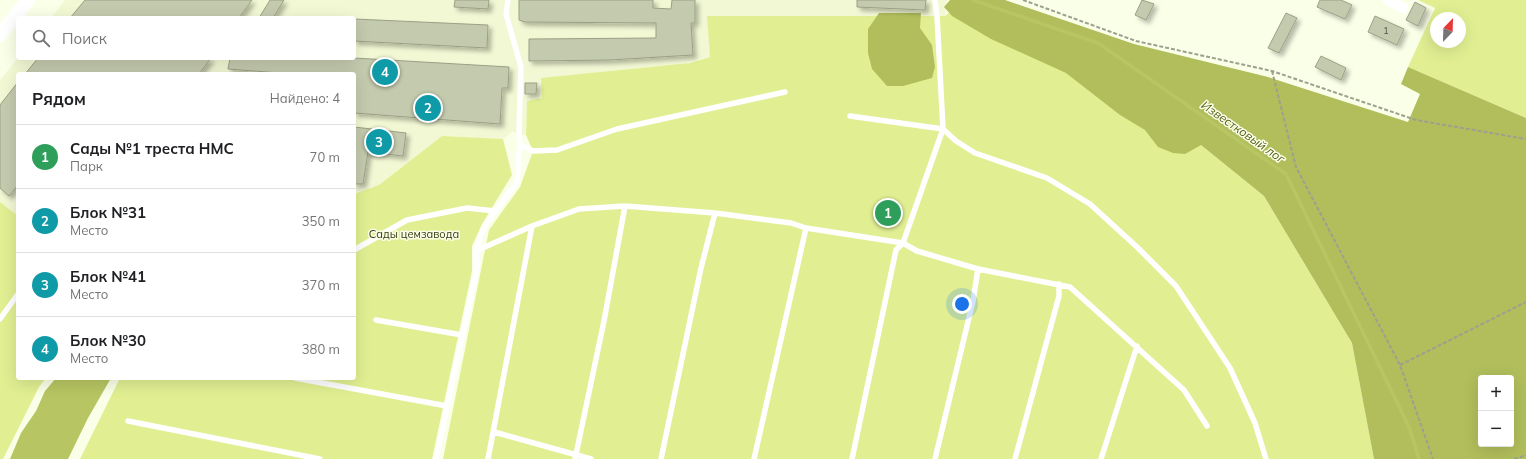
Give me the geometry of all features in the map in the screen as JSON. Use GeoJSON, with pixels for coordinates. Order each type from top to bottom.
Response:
{"type":"FeatureCollection","features":[{"type":"Feature","properties":{"kind":"street"},"geometry":{"type":"LineString","coordinates":[[0,35],[28,0]]}},
{"type":"Feature","properties":{"kind":"street"},"geometry":{"type":"LineString","coordinates":[[1388,0],[1403,8]]}},
{"type":"Feature","properties":{"kind":"lane"},"geometry":{"type":"LineString","coordinates":[[436,459],[477,267],[476,251],[483,230],[517,182],[520,145],[518,128],[521,67],[506,14],[508,0]]}},
{"type":"Feature","properties":{"kind":"lane"},"geometry":{"type":"LineString","coordinates":[[852,459],[896,250],[904,243],[943,129],[938,31],[934,0]]}},
{"type":"Feature","properties":{"kind":"lane"},"geometry":{"type":"LineString","coordinates":[[520,145],[533,151],[557,150],[617,129],[785,92]]}},
{"type":"Feature","properties":{"kind":"lane"},"geometry":{"type":"LineString","coordinates":[[850,116],[943,129],[956,141],[975,153],[1047,178],[1090,204],[1137,247],[1176,286],[1230,368],[1255,423],[1266,459]]}},
{"type":"Feature","properties":{"kind":"lane"},"geometry":{"type":"LineString","coordinates":[[476,251],[532,226],[579,209],[625,206],[715,213],[791,223],[806,228],[904,243],[917,251],[978,269],[1070,287],[1184,390],[1207,426]]}},
{"type":"Feature","properties":{"kind":"lane"},"geometry":{"type":"LineString","coordinates":[[575,457],[604,321],[625,206]]}},
{"type":"Feature","properties":{"kind":"lane"},"geometry":{"type":"LineString","coordinates":[[356,249],[407,220],[467,208],[496,210]]}},
{"type":"Feature","properties":{"kind":"lane"},"geometry":{"type":"LineString","coordinates":[[661,459],[701,268],[715,213]]}},
{"type":"Feature","properties":{"kind":"lane"},"geometry":{"type":"LineString","coordinates":[[488,459],[532,226]]}},
{"type":"Feature","properties":{"kind":"lane"},"geometry":{"type":"LineString","coordinates":[[754,459],[806,228]]}},
{"type":"Feature","properties":{"kind":"lane"},"geometry":{"type":"LineString","coordinates":[[935,459],[973,302],[978,269]]}},
{"type":"Feature","properties":{"kind":"lane"},"geometry":{"type":"LineString","coordinates":[[1016,459],[1057,304],[1059,284]]}},
{"type":"Feature","properties":{"kind":"lane"},"geometry":{"type":"LineString","coordinates":[[0,320],[16,297]]}},
{"type":"Feature","properties":{"kind":"lane"},"geometry":{"type":"LineString","coordinates":[[376,320],[462,335]]}},
{"type":"Feature","properties":{"kind":"lane"},"geometry":{"type":"LineString","coordinates":[[1101,459],[1137,346]]}},
{"type":"Feature","properties":{"kind":"lane"},"geometry":{"type":"LineString","coordinates":[[306,380],[447,406]]}},
{"type":"Feature","properties":{"kind":"lane"},"geometry":{"type":"LineString","coordinates":[[128,421],[320,459]]}},
{"type":"Feature","properties":{"kind":"lane"},"geometry":{"type":"LineString","coordinates":[[494,432],[575,457],[592,459]]}},
{"type":"Feature","properties":{"kind":"path"},"geometry":{"type":"LineString","coordinates":[[1023,0],[1136,41],[1272,71],[1416,120],[1526,139]]}},
{"type":"Feature","properties":{"kind":"path"},"geometry":{"type":"LineString","coordinates":[[1272,71],[1296,167],[1400,365],[1433,459]]}},
{"type":"Feature","properties":{"kind":"path"},"geometry":{"type":"LineString","coordinates":[[1400,365],[1526,302]]}},
{"type":"Feature","properties":{"kind":"path"},"geometry":{"type":"LineString","coordinates":[[1514,459],[1526,455]]}},
{"type":"Feature","properties":{"kind":"shaded area"},"geometry":{"type":"Polygon","coordinates":[[[65,0],[947,0],[945,16],[708,16],[710,57],[527,101],[526,135],[519,135],[513,131],[503,139],[442,136],[379,185],[356,193],[356,72],[16,72],[16,214],[0,202],[0,80],[16,60],[356,60],[356,16],[53,16],[65,0]]]}},
{"type":"Feature","properties":{"kind":"shaded area"},"geometry":{"type":"Polygon","coordinates":[[[950,0],[1005,0],[1134,44],[1268,77],[1408,122],[1420,94],[1401,84],[1408,67],[1526,118],[1526,459],[1374,459],[1352,343],[1264,196],[1201,145],[1185,154],[1173,153],[1158,147],[1145,130],[1120,115],[1066,73],[991,39],[952,16],[944,7],[950,0]]]}},
{"type":"Feature","properties":{"kind":"shaded area"},"geometry":{"type":"Polygon","coordinates":[[[879,13],[921,13],[920,28],[932,45],[935,67],[932,78],[903,86],[887,86],[872,69],[868,53],[868,29],[879,13]]]}},
{"type":"Feature","properties":{"kind":"shaded area"},"geometry":{"type":"Polygon","coordinates":[[[54,380],[110,380],[88,418],[68,459],[10,459],[21,433],[36,411],[45,391],[54,380]]]}},
{"type":"Feature","properties":{"kind":"green space"},"geometry":{"type":"Polygon","coordinates":[[[964,0],[1079,46],[1264,196],[1352,343],[1374,459],[443,459],[489,230],[520,187],[533,151],[526,135],[527,101],[542,98],[541,78],[690,63],[710,57],[707,16],[945,16],[964,0]]]}},
{"type":"Feature","properties":{"kind":"green space"},"geometry":{"type":"Polygon","coordinates":[[[1418,0],[1526,0],[1526,118],[1408,67],[1430,19],[1430,48],[1466,48],[1466,12],[1433,12],[1435,8],[1418,0]]]}},
{"type":"Feature","properties":{"kind":"green space","name":"Сады цемзавода"},"geometry":{"type":"Polygon","coordinates":[[[442,136],[503,139],[512,175],[482,224],[472,246],[472,271],[432,459],[80,459],[119,380],[356,380],[356,193],[379,185],[442,136]]]}},
{"type":"Feature","properties":{"kind":"green space"},"geometry":{"type":"Polygon","coordinates":[[[0,202],[16,214],[16,380],[44,380],[39,387],[3,459],[0,459],[0,202]]]}},
{"type":"Feature","properties":{"kind":"building"},"geometry":{"type":"Polygon","coordinates":[[[85,0],[252,0],[240,16],[72,16],[85,0]]]}},
{"type":"Feature","properties":{"kind":"building"},"geometry":{"type":"Polygon","coordinates":[[[270,0],[284,0],[274,16],[260,16],[270,0]]]}},
{"type":"Feature","properties":{"kind":"building"},"geometry":{"type":"Polygon","coordinates":[[[455,0],[489,0],[488,9],[454,7],[455,0]]]}},
{"type":"Feature","properties":{"kind":"building"},"geometry":{"type":"Polygon","coordinates":[[[519,0],[653,0],[653,8],[671,9],[672,0],[695,0],[695,23],[691,23],[693,55],[609,60],[529,61],[529,39],[656,38],[656,23],[525,22],[519,20],[519,0]]]}},
{"type":"Feature","properties":{"kind":"building"},"geometry":{"type":"Polygon","coordinates":[[[857,0],[926,0],[925,10],[857,7],[857,0]]]}},
{"type":"Feature","properties":{"kind":"building"},"geometry":{"type":"Polygon","coordinates":[[[1142,0],[1154,4],[1146,20],[1135,15],[1142,0]]]}},
{"type":"Feature","properties":{"kind":"building"},"geometry":{"type":"Polygon","coordinates":[[[1320,0],[1341,0],[1352,5],[1345,19],[1317,7],[1320,0]]]}},
{"type":"Feature","properties":{"kind":"building"},"geometry":{"type":"Polygon","coordinates":[[[1415,2],[1426,8],[1418,26],[1406,20],[1415,2]]]}},
{"type":"Feature","properties":{"kind":"building"},"geometry":{"type":"Polygon","coordinates":[[[1286,13],[1297,18],[1279,53],[1268,48],[1286,13]]]}},
{"type":"Feature","properties":{"kind":"building"},"geometry":{"type":"Polygon","coordinates":[[[1375,16],[1404,29],[1397,45],[1368,32],[1375,16]]]}},
{"type":"Feature","properties":{"kind":"building"},"geometry":{"type":"Polygon","coordinates":[[[356,19],[488,25],[487,48],[356,41],[356,19]]]}},
{"type":"Feature","properties":{"kind":"building"},"geometry":{"type":"Polygon","coordinates":[[[1321,56],[1346,68],[1341,80],[1315,67],[1321,56]]]}},
{"type":"Feature","properties":{"kind":"building"},"geometry":{"type":"Polygon","coordinates":[[[356,58],[509,67],[508,88],[502,88],[500,124],[356,113],[356,72],[267,72],[228,69],[230,60],[356,60],[356,58]]]}},
{"type":"Feature","properties":{"kind":"building"},"geometry":{"type":"Polygon","coordinates":[[[36,60],[210,60],[200,72],[27,72],[36,60]]]}},
{"type":"Feature","properties":{"kind":"building"},"geometry":{"type":"Polygon","coordinates":[[[525,83],[537,83],[536,94],[525,94],[525,83]]]}},
{"type":"Feature","properties":{"kind":"building"},"geometry":{"type":"Polygon","coordinates":[[[16,85],[16,187],[9,196],[0,188],[0,105],[16,85]]]}},
{"type":"Feature","properties":{"kind":"building"},"geometry":{"type":"Polygon","coordinates":[[[356,127],[406,133],[403,156],[368,152],[363,184],[356,184],[356,127]]]}},
{"type":"Feature","properties":{"kind":"waterway","name":"Известковый лог"},"geometry":{"type":"LineString","coordinates":[[973,0],[1098,43],[1286,174],[1409,427],[1419,459]]}},
{"type":"Feature","properties":{"kind":"place","name":"Блок №30"},"geometry":{"type":"Point","coordinates":[385,72]}},
{"type":"Feature","properties":{"kind":"place","name":"Блок №31"},"geometry":{"type":"Point","coordinates":[428,108]}},
{"type":"Feature","properties":{"kind":"place","name":"Блок №41"},"geometry":{"type":"Point","coordinates":[379,142]}},
{"type":"Feature","properties":{"kind":"place","name":"Сады №1 треста НМС"},"geometry":{"type":"Point","coordinates":[888,213]}}]}
